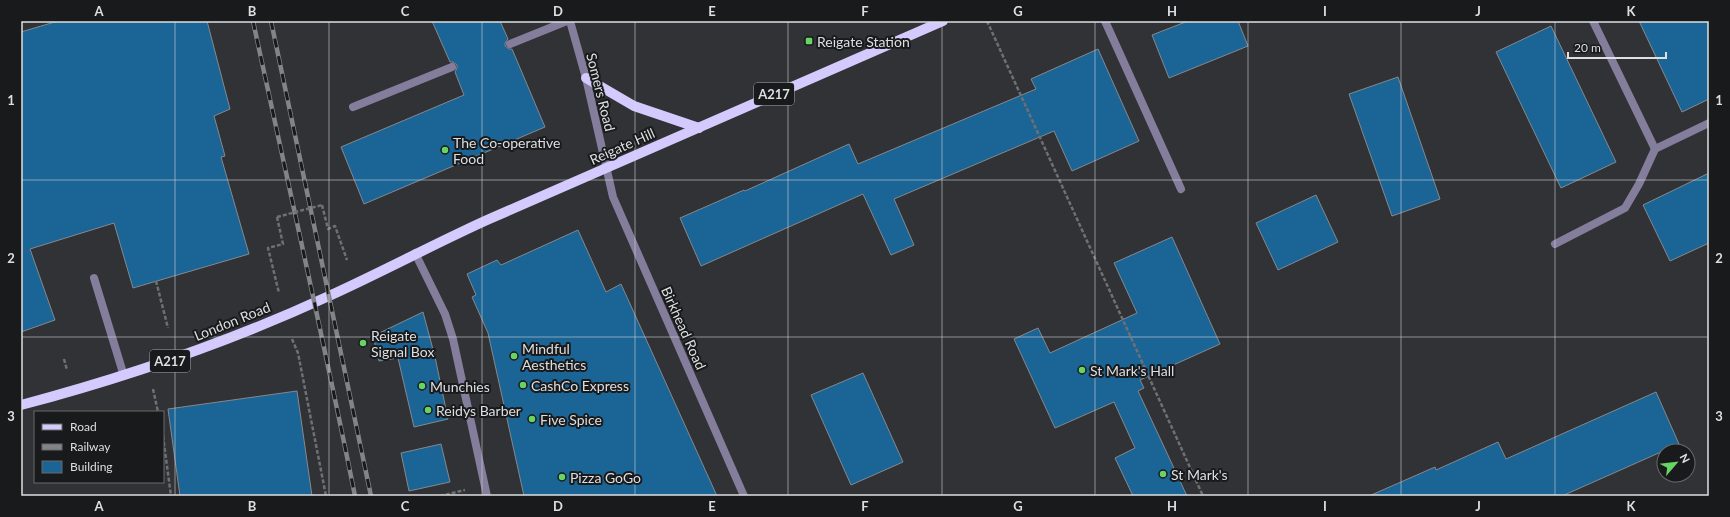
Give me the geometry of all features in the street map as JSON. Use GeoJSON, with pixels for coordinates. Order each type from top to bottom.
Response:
{"type":"FeatureCollection","features":[{"type":"Feature","properties":{"kind":"main road","name":"Reigate Hill"},"geometry":{"type":"LineString","coordinates":[[314,303],[415,253],[943,21]]}},
{"type":"Feature","properties":{"kind":"main road"},"geometry":{"type":"LineString","coordinates":[[586,78],[634,106],[699,128]]}},
{"type":"Feature","properties":{"kind":"main road","name":"London Road"},"geometry":{"type":"LineString","coordinates":[[21,405],[124,376],[185,355],[314,303]]}},
{"type":"Feature","properties":{"kind":"street"},"geometry":{"type":"LineString","coordinates":[[510,44],[567,21]]}},
{"type":"Feature","properties":{"kind":"street","name":"Somers Road"},"geometry":{"type":"LineString","coordinates":[[570,21],[586,78],[606,168]]}},
{"type":"Feature","properties":{"kind":"street"},"geometry":{"type":"LineString","coordinates":[[1105,21],[1181,189]]}},
{"type":"Feature","properties":{"kind":"street"},"geometry":{"type":"LineString","coordinates":[[1593,21],[1654,149]]}},
{"type":"Feature","properties":{"kind":"street"},"geometry":{"type":"LineString","coordinates":[[353,107],[452,67]]}},
{"type":"Feature","properties":{"kind":"street"},"geometry":{"type":"LineString","coordinates":[[1555,244],[1625,208],[1639,184],[1654,149],[1709,123]]}},
{"type":"Feature","properties":{"kind":"street","name":"Birkhead Road"},"geometry":{"type":"LineString","coordinates":[[606,168],[613,197],[744,496]]}},
{"type":"Feature","properties":{"kind":"street"},"geometry":{"type":"LineString","coordinates":[[415,253],[445,314],[453,338],[487,496]]}},
{"type":"Feature","properties":{"kind":"street"},"geometry":{"type":"LineString","coordinates":[[94,278],[124,376]]}},
{"type":"Feature","properties":{"kind":"path"},"geometry":{"type":"LineString","coordinates":[[987,21],[1203,496]]}},
{"type":"Feature","properties":{"kind":"path"},"geometry":{"type":"LineString","coordinates":[[279,292],[268,248],[283,244],[277,217],[322,204],[328,228],[335,226],[348,260]]}},
{"type":"Feature","properties":{"kind":"path"},"geometry":{"type":"LineString","coordinates":[[156,281],[168,328]]}},
{"type":"Feature","properties":{"kind":"path"},"geometry":{"type":"LineString","coordinates":[[292,340],[298,353],[326,496]]}},
{"type":"Feature","properties":{"kind":"path"},"geometry":{"type":"LineString","coordinates":[[164,444],[171,496]]}},
{"type":"Feature","properties":{"kind":"building"},"geometry":{"type":"Polygon","coordinates":[[[58,21],[207,21],[230,109],[214,116],[225,156],[221,157],[249,254],[133,288],[114,223],[30,249],[55,320],[21,332],[21,32],[58,21]]]}},
{"type":"Feature","properties":{"kind":"building"},"geometry":{"type":"Polygon","coordinates":[[[432,21],[500,21],[508,39],[505,46],[512,49],[545,127],[364,204],[341,147],[464,95],[455,72],[457,65],[450,62],[432,21]]]}},
{"type":"Feature","properties":{"kind":"building"},"geometry":{"type":"Polygon","coordinates":[[[1188,21],[1238,21],[1248,46],[1169,78],[1152,35],[1188,21]]]}},
{"type":"Feature","properties":{"kind":"building"},"geometry":{"type":"Polygon","coordinates":[[[1639,21],[1709,21],[1709,99],[1682,112],[1639,21]]]}},
{"type":"Feature","properties":{"kind":"building"},"geometry":{"type":"Polygon","coordinates":[[[1551,26],[1616,162],[1561,188],[1496,52],[1551,26]]]}},
{"type":"Feature","properties":{"kind":"building"},"geometry":{"type":"Polygon","coordinates":[[[1098,49],[1139,141],[1072,171],[1054,131],[894,199],[914,245],[891,255],[863,194],[701,266],[680,218],[744,190],[745,191],[849,144],[858,164],[1036,89],[1031,79],[1098,49]]]}},
{"type":"Feature","properties":{"kind":"building"},"geometry":{"type":"Polygon","coordinates":[[[1398,77],[1440,199],[1392,216],[1349,94],[1398,77]]]}},
{"type":"Feature","properties":{"kind":"building"},"geometry":{"type":"Polygon","coordinates":[[[1709,173],[1709,243],[1670,261],[1643,205],[1709,173]]]}},
{"type":"Feature","properties":{"kind":"building"},"geometry":{"type":"Polygon","coordinates":[[[1316,195],[1338,242],[1278,270],[1256,223],[1316,195]]]}},
{"type":"Feature","properties":{"kind":"building"},"geometry":{"type":"Polygon","coordinates":[[[578,230],[606,292],[621,284],[717,496],[524,496],[488,333],[472,297],[476,295],[467,274],[497,260],[501,265],[578,230]]]}},
{"type":"Feature","properties":{"kind":"building"},"geometry":{"type":"Polygon","coordinates":[[[1172,237],[1220,344],[1140,380],[1144,388],[1138,391],[1187,496],[1133,496],[1115,458],[1135,448],[1114,402],[1055,428],[1014,339],[1038,328],[1050,353],[1137,313],[1114,263],[1172,237]]]}},
{"type":"Feature","properties":{"kind":"building"},"geometry":{"type":"Polygon","coordinates":[[[423,312],[435,357],[448,419],[414,427],[398,358],[379,361],[373,336],[423,312]]]}},
{"type":"Feature","properties":{"kind":"building"},"geometry":{"type":"Polygon","coordinates":[[[863,373],[903,462],[851,485],[811,395],[863,373]]]}},
{"type":"Feature","properties":{"kind":"building"},"geometry":{"type":"Polygon","coordinates":[[[297,391],[312,496],[180,496],[168,409],[297,391]]]}},
{"type":"Feature","properties":{"kind":"building"},"geometry":{"type":"Polygon","coordinates":[[[1656,392],[1679,443],[1656,443],[1656,454],[1562,496],[1369,496],[1435,467],[1436,470],[1498,442],[1506,459],[1656,392]]]}},
{"type":"Feature","properties":{"kind":"building"},"geometry":{"type":"Polygon","coordinates":[[[441,444],[450,482],[409,491],[401,453],[441,444]]]}},
{"type":"Feature","properties":{"kind":"railway"},"geometry":{"type":"LineString","coordinates":[[253,21],[318,317],[355,496]]}},
{"type":"Feature","properties":{"kind":"railway"},"geometry":{"type":"LineString","coordinates":[[271,21],[371,496]]}},
{"type":"Feature","properties":{"kind":"place","name":"Reigate Station"},"geometry":{"type":"Point","coordinates":[809,41]}},
{"type":"Feature","properties":{"kind":"place","name":"The Co-operative Food"},"geometry":{"type":"Point","coordinates":[445,150]}},
{"type":"Feature","properties":{"kind":"place","name":"Reigate Signal Box"},"geometry":{"type":"Point","coordinates":[363,343]}},
{"type":"Feature","properties":{"kind":"place","name":"Mindful Aesthetics"},"geometry":{"type":"Point","coordinates":[514,356]}},
{"type":"Feature","properties":{"kind":"place","name":"St Mark's Hall"},"geometry":{"type":"Point","coordinates":[1082,370]}},
{"type":"Feature","properties":{"kind":"place","name":"CashCo Express"},"geometry":{"type":"Point","coordinates":[523,385]}},
{"type":"Feature","properties":{"kind":"place","name":"Munchies"},"geometry":{"type":"Point","coordinates":[422,386]}},
{"type":"Feature","properties":{"kind":"place","name":"Reidys Barber"},"geometry":{"type":"Point","coordinates":[428,410]}},
{"type":"Feature","properties":{"kind":"place","name":"Five Spice"},"geometry":{"type":"Point","coordinates":[532,419]}},
{"type":"Feature","properties":{"kind":"place","name":"St Mark's"},"geometry":{"type":"Point","coordinates":[1163,474]}},
{"type":"Feature","properties":{"kind":"place","name":"Pizza GoGo"},"geometry":{"type":"Point","coordinates":[562,477]}}]}
